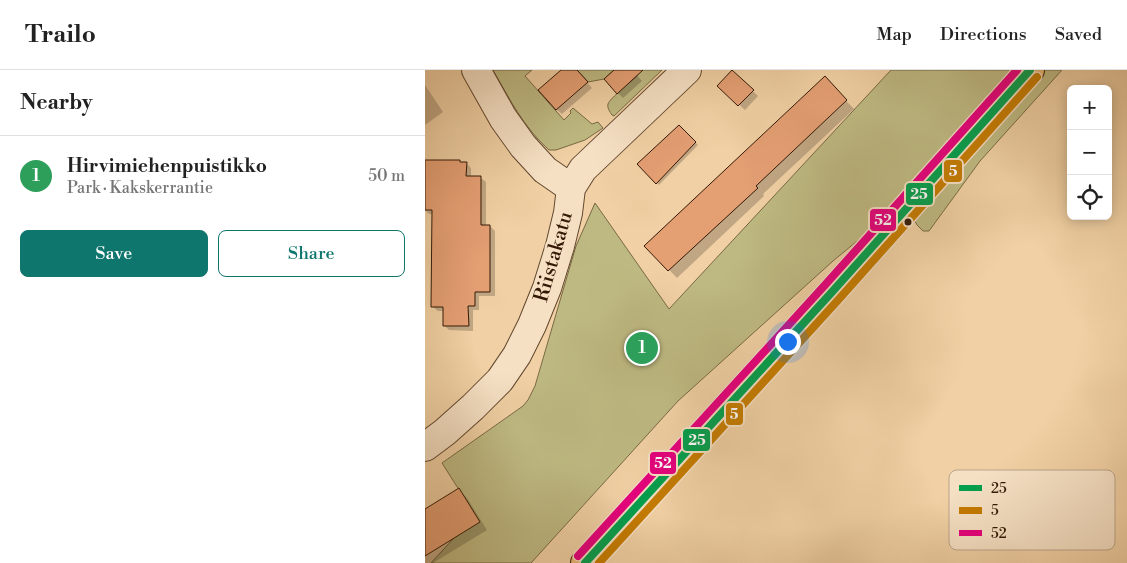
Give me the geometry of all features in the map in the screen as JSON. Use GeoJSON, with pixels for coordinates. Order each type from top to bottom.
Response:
{"type":"FeatureCollection","features":[{"type":"Feature","properties":{"kind":"main road"},"geometry":{"type":"LineString","coordinates":[[585,563],[839,285],[1030,70]]}},
{"type":"Feature","properties":{"kind":"street"},"geometry":{"type":"LineString","coordinates":[[476,70],[503,118],[523,146],[545,170],[571,188]]}},
{"type":"Feature","properties":{"kind":"street","name":"Riistakatu"},"geometry":{"type":"LineString","coordinates":[[425,448],[473,407],[500,380],[517,355],[532,326],[547,288],[568,213],[571,188],[583,169],[687,70]]}},
{"type":"Feature","properties":{"kind":"shaded area"},"geometry":{"type":"Polygon","coordinates":[[[493,70],[532,70],[525,76],[564,120],[573,108],[592,124],[598,122],[603,128],[585,140],[556,150],[549,150],[532,132],[511,102],[493,70]]]}},
{"type":"Feature","properties":{"kind":"shaded area"},"geometry":{"type":"Polygon","coordinates":[[[577,70],[614,70],[604,79],[588,82],[577,70]]]}},
{"type":"Feature","properties":{"kind":"shaded area"},"geometry":{"type":"Polygon","coordinates":[[[633,70],[662,70],[614,116],[609,110],[608,104],[638,75],[633,70]]]}},
{"type":"Feature","properties":{"kind":"shaded area"},"geometry":{"type":"Polygon","coordinates":[[[891,70],[1011,70],[862,237],[678,401],[531,563],[431,563],[475,515],[442,463],[523,406],[528,400],[535,386],[576,246],[595,203],[669,309],[891,70]]]}},
{"type":"Feature","properties":{"kind":"shaded area"},"geometry":{"type":"Polygon","coordinates":[[[1043,70],[1062,70],[980,161],[929,231],[923,231],[915,221],[939,187],[1043,70]]]}},
{"type":"Feature","properties":{"kind":"building"},"geometry":{"type":"Polygon","coordinates":[[[561,70],[577,70],[588,82],[556,110],[538,90],[561,70]]]}},
{"type":"Feature","properties":{"kind":"building"},"geometry":{"type":"Polygon","coordinates":[[[614,70],[643,70],[617,94],[604,79],[614,70]]]}},
{"type":"Feature","properties":{"kind":"building"},"geometry":{"type":"Polygon","coordinates":[[[732,70],[754,90],[738,106],[717,86],[732,70]]]}},
{"type":"Feature","properties":{"kind":"building"},"geometry":{"type":"Polygon","coordinates":[[[825,76],[847,100],[756,186],[758,188],[668,271],[644,246],[825,76]]]}},
{"type":"Feature","properties":{"kind":"building"},"geometry":{"type":"Polygon","coordinates":[[[679,125],[696,142],[656,184],[637,164],[679,125]]]}},
{"type":"Feature","properties":{"kind":"building"},"geometry":{"type":"Polygon","coordinates":[[[425,160],[460,160],[460,162],[467,162],[466,176],[481,176],[481,225],[490,225],[490,292],[475,292],[475,306],[468,306],[469,326],[443,326],[443,307],[431,307],[432,210],[425,210],[425,160]]]}},
{"type":"Feature","properties":{"kind":"building"},"geometry":{"type":"Polygon","coordinates":[[[459,488],[480,522],[425,556],[425,509],[459,488]]]}},
{"type":"Feature","properties":{"kind":"transit line","name":"52"},"geometry":{"type":"LineString","coordinates":[[578,556],[825,285],[1017,70]]}},
{"type":"Feature","properties":{"kind":"transit line","name":"25"},"geometry":{"type":"LineString","coordinates":[[585,563],[832,292],[1030,70]]}},
{"type":"Feature","properties":{"kind":"transit line","name":"5"},"geometry":{"type":"LineString","coordinates":[[599,563],[839,299],[1037,77]]}},
{"type":"Feature","properties":{"kind":"place","name":"Hirvimiehenpuistikko"},"geometry":{"type":"Point","coordinates":[642,348]}}]}
